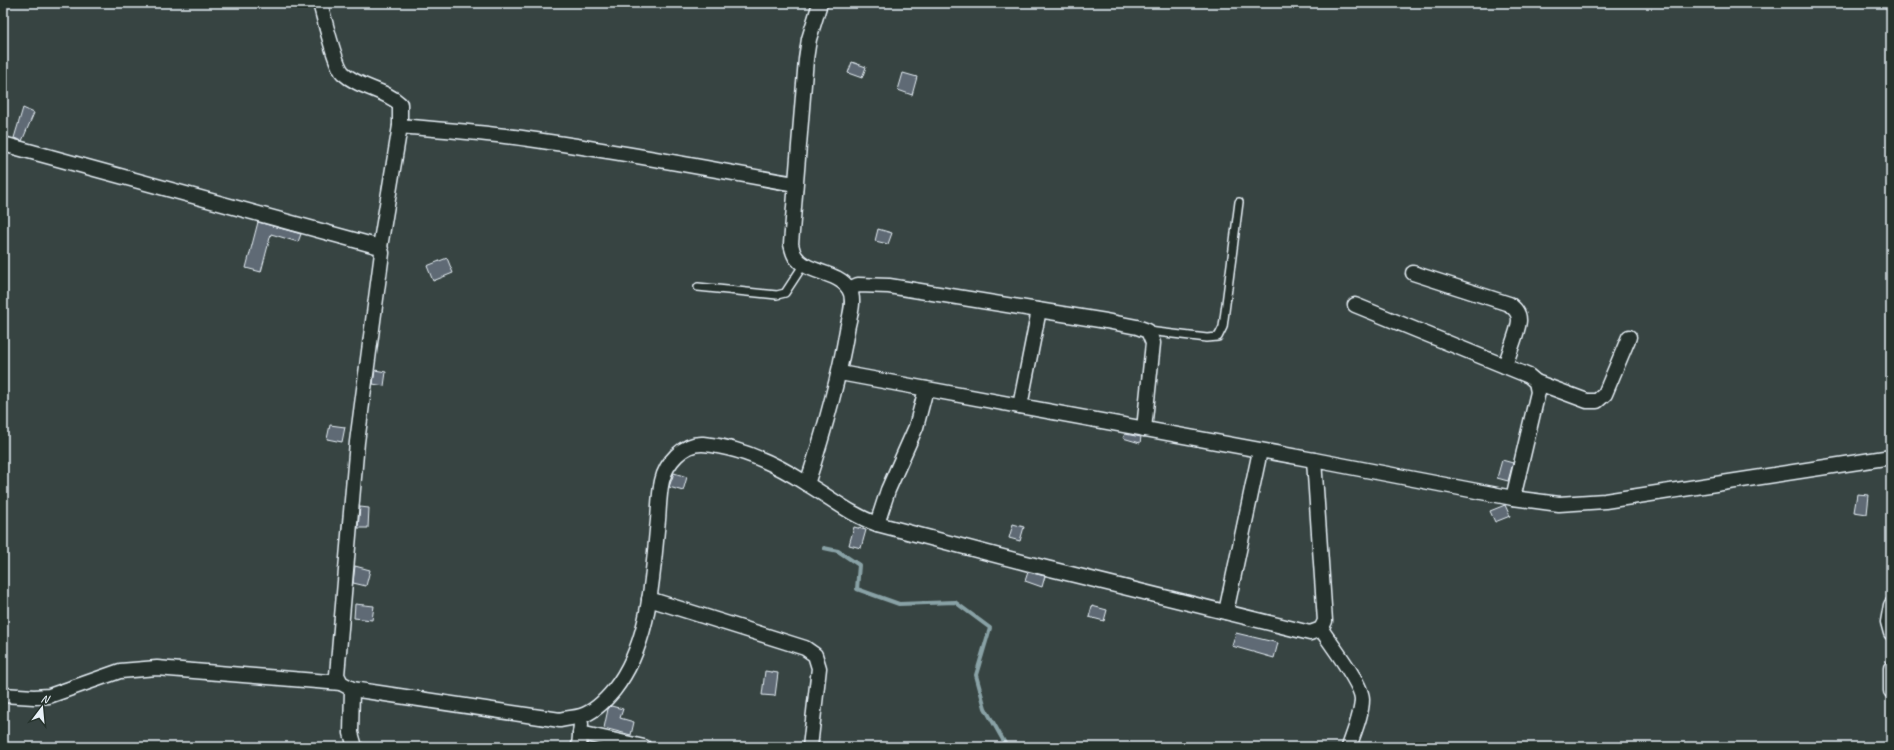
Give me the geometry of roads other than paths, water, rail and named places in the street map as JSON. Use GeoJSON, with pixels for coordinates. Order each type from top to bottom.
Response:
{"type":"FeatureCollection","features":[{"type":"Feature","properties":{"kind":"street"},"geometry":{"type":"LineString","coordinates":[[320,3],[337,62],[342,72],[354,80],[392,96],[400,104],[400,126],[380,247],[382,253],[355,457],[337,675],[347,686],[351,733],[355,747]]}},
{"type":"Feature","properties":{"kind":"street"},"geometry":{"type":"LineString","coordinates":[[807,484],[830,414],[840,373],[852,301],[849,289],[842,281],[804,264],[795,256],[791,244],[806,59],[820,3]]}},
{"type":"Feature","properties":{"kind":"street"},"geometry":{"type":"LineString","coordinates":[[400,126],[466,131],[536,140],[638,156],[795,184]]}},
{"type":"Feature","properties":{"kind":"street"},"geometry":{"type":"LineString","coordinates":[[3,144],[380,247]]}},
{"type":"Feature","properties":{"kind":"street"},"geometry":{"type":"LineString","coordinates":[[1413,273],[1509,304],[1517,311],[1519,320],[1505,366]]}},
{"type":"Feature","properties":{"kind":"street"},"geometry":{"type":"LineString","coordinates":[[849,289],[858,285],[889,286],[1137,327],[1148,331],[1153,343],[1144,429]]}},
{"type":"Feature","properties":{"kind":"street"},"geometry":{"type":"LineString","coordinates":[[1354,305],[1529,376],[1536,382],[1587,401],[1597,401],[1605,394],[1629,337]]}},
{"type":"Feature","properties":{"kind":"street"},"geometry":{"type":"LineString","coordinates":[[1020,406],[1039,310]]}},
{"type":"Feature","properties":{"kind":"street"},"geometry":{"type":"LineString","coordinates":[[840,373],[1513,498],[1559,504],[1584,503],[1891,457]]}},
{"type":"Feature","properties":{"kind":"street"},"geometry":{"type":"LineString","coordinates":[[1513,498],[1538,392],[1536,382]]}},
{"type":"Feature","properties":{"kind":"street"},"geometry":{"type":"LineString","coordinates":[[877,524],[888,490],[916,427],[926,389]]}},
{"type":"Feature","properties":{"kind":"street"},"geometry":{"type":"LineString","coordinates":[[3,695],[34,697],[49,696],[120,672],[136,669],[157,668],[347,686],[560,720],[582,716],[604,702],[623,678],[645,624],[662,481],[669,462],[685,448],[702,444],[753,455],[807,484],[861,518],[877,524],[1026,563],[1310,633],[1320,629],[1325,621],[1314,460]]}},
{"type":"Feature","properties":{"kind":"street"},"geometry":{"type":"LineString","coordinates":[[1226,612],[1260,451]]}},
{"type":"Feature","properties":{"kind":"street"},"geometry":{"type":"LineString","coordinates":[[649,599],[805,648],[815,656],[819,668],[810,747]]}},
{"type":"Feature","properties":{"kind":"street"},"geometry":{"type":"LineString","coordinates":[[1891,605],[1888,622],[1891,633]]}},
{"type":"Feature","properties":{"kind":"street"},"geometry":{"type":"LineString","coordinates":[[1320,629],[1358,686],[1362,698],[1349,747]]}},
{"type":"Feature","properties":{"kind":"street"},"geometry":{"type":"LineString","coordinates":[[1891,668],[1891,691]]}},
{"type":"Feature","properties":{"kind":"street"},"geometry":{"type":"LineString","coordinates":[[579,747],[582,716]]}},
{"type":"Feature","properties":{"kind":"street"},"geometry":{"type":"LineString","coordinates":[[580,732],[644,747]]}},
{"type":"Feature","properties":{"kind":"lane"},"geometry":{"type":"LineString","coordinates":[[1148,331],[1207,338],[1218,336],[1222,327],[1239,202]]}},
{"type":"Feature","properties":{"kind":"lane"},"geometry":{"type":"LineString","coordinates":[[698,286],[777,295],[785,293],[804,264]]}},
{"type":"Feature","properties":{"kind":"waterway"},"geometry":{"type":"LineString","coordinates":[[824,548],[838,551],[859,565],[857,589],[899,604],[955,602],[990,628],[976,675],[985,708],[1007,747]]}}]}
